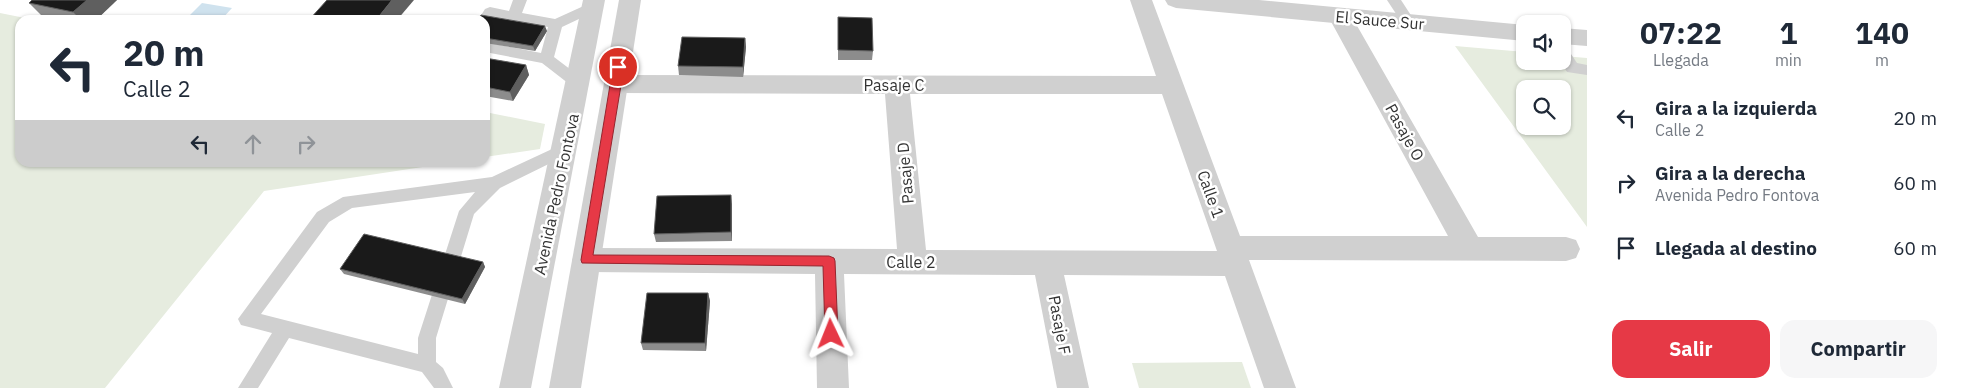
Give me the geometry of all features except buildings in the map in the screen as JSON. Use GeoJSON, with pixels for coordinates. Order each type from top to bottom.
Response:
{"type":"FeatureCollection","features":[{"type":"Feature","properties":{"kind":"street"},"geometry":{"type":"LineString","coordinates":[[565,388],[630,0]]}},
{"type":"Feature","properties":{"kind":"street","name":"Calle 1"},"geometry":{"type":"LineString","coordinates":[[1141,0],[1280,388]]}},
{"type":"Feature","properties":{"kind":"street","name":"El Sauce Sur"},"geometry":{"type":"LineString","coordinates":[[1176,0],[1516,32]]}},
{"type":"Feature","properties":{"kind":"street","name":"Avenida Pedro Fontova"},"geometry":{"type":"LineString","coordinates":[[515,388],[594,4]]}},
{"type":"Feature","properties":{"kind":"street","name":"Pasaje O"},"geometry":{"type":"LineString","coordinates":[[1340,16],[1470,249]]}},
{"type":"Feature","properties":{"kind":"street"},"geometry":{"type":"LineString","coordinates":[[1571,37],[1587,38]]}},
{"type":"Feature","properties":{"kind":"street","name":"Pasaje C"},"geometry":{"type":"LineString","coordinates":[[616,84],[1172,85]]}},
{"type":"Feature","properties":{"kind":"street","name":"Pasaje D"},"geometry":{"type":"LineString","coordinates":[[897,85],[912,262]]}},
{"type":"Feature","properties":{"kind":"street"},"geometry":{"type":"LineString","coordinates":[[1233,256],[1470,249],[1566,249]]}},
{"type":"Feature","properties":{"kind":"street","name":"Calle 2"},"geometry":{"type":"LineString","coordinates":[[587,260],[1048,263],[1233,256]]}},
{"type":"Feature","properties":{"kind":"street"},"geometry":{"type":"LineString","coordinates":[[829,261],[833,388]]}},
{"type":"Feature","properties":{"kind":"street","name":"Pasaje F"},"geometry":{"type":"LineString","coordinates":[[1048,263],[1073,388]]}},
{"type":"Feature","properties":{"kind":"lane"},"geometry":{"type":"LineString","coordinates":[[514,17],[520,0]]}},
{"type":"Feature","properties":{"kind":"lane"},"geometry":{"type":"LineString","coordinates":[[1394,0],[1409,23]]}},
{"type":"Feature","properties":{"kind":"lane"},"geometry":{"type":"LineString","coordinates":[[488,15],[490,12],[556,24],[594,4]]}},
{"type":"Feature","properties":{"kind":"lane"},"geometry":{"type":"LineString","coordinates":[[546,59],[556,24]]}},
{"type":"Feature","properties":{"kind":"lane"},"geometry":{"type":"LineString","coordinates":[[490,48],[546,59],[578,84]]}},
{"type":"Feature","properties":{"kind":"lane"},"geometry":{"type":"LineString","coordinates":[[1571,66],[1587,70]]}},
{"type":"Feature","properties":{"kind":"lane"},"geometry":{"type":"LineString","coordinates":[[444,388],[436,374],[426,365],[247,319],[323,217],[349,202],[494,183],[565,149]]}},
{"type":"Feature","properties":{"kind":"lane"},"geometry":{"type":"LineString","coordinates":[[426,365],[427,338],[467,211],[494,183]]}},
{"type":"Feature","properties":{"kind":"lane"},"geometry":{"type":"LineString","coordinates":[[247,388],[285,329]]}},
{"type":"Feature","properties":{"kind":"shaded area"},"geometry":{"type":"Polygon","coordinates":[[[0,13],[15,16],[15,167],[423,167],[264,191],[105,388],[0,388],[0,13]]]}},
{"type":"Feature","properties":{"kind":"shaded area"},"geometry":{"type":"Polygon","coordinates":[[[1455,46],[1516,51],[1516,70],[1571,70],[1571,57],[1587,58],[1587,227],[1520,135],[1571,135],[1571,80],[1516,80],[1516,130],[1455,46]]]}},
{"type":"Feature","properties":{"kind":"shaded area"},"geometry":{"type":"Polygon","coordinates":[[[490,113],[545,124],[540,149],[490,156],[490,113]]]}},
{"type":"Feature","properties":{"kind":"shaded area"},"geometry":{"type":"Polygon","coordinates":[[[1242,362],[1251,388],[1139,388],[1132,363],[1242,362]]]}},
{"type":"Feature","properties":{"kind":"water"},"geometry":{"type":"Polygon","coordinates":[[[202,3],[232,8],[226,15],[190,15],[202,3]]]}},
{"type":"Feature","properties":{"kind":"route"},"geometry":{"type":"LineString","coordinates":[[618,67],[587,260],[829,261],[831,334]]}}]}
